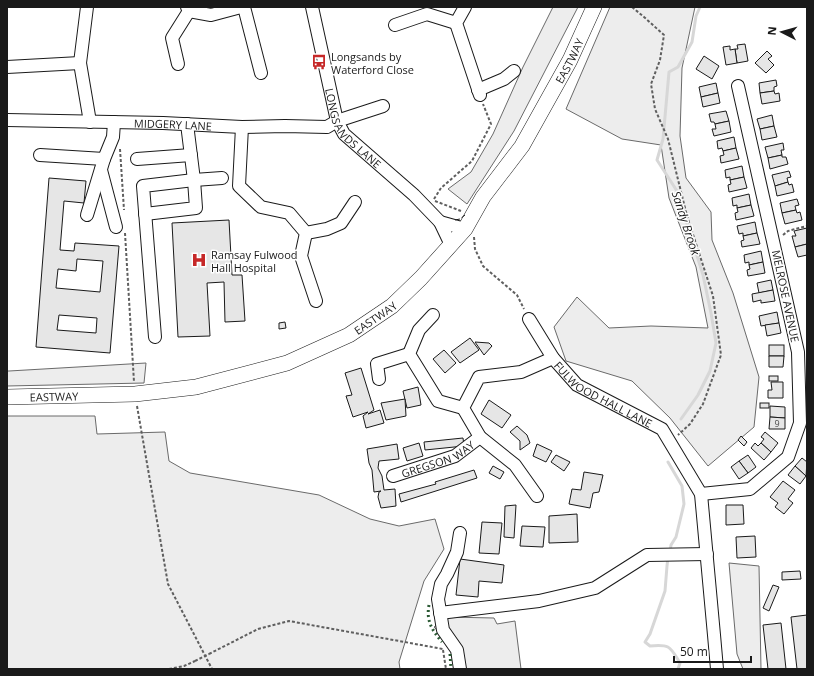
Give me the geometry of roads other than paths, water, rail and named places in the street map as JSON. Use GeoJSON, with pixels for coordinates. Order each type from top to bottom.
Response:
{"type":"FeatureCollection","features":[{"type":"Feature","properties":{"kind":"main road","name":"EASTWAY"},"geometry":{"type":"LineString","coordinates":[[7,397],[142,393],[196,387],[287,364],[349,335],[392,306],[421,278],[451,245],[469,233],[483,197],[522,146],[570,60],[594,7]]}},
{"type":"Feature","properties":{"kind":"street"},"geometry":{"type":"LineString","coordinates":[[87,7],[80,63],[90,122]]}},
{"type":"Feature","properties":{"kind":"street"},"geometry":{"type":"LineString","coordinates":[[178,64],[172,38],[188,9],[212,15],[241,7]]}},
{"type":"Feature","properties":{"kind":"street"},"geometry":{"type":"LineString","coordinates":[[244,7],[261,73]]}},
{"type":"Feature","properties":{"kind":"street","name":"LONGSANDS LANE"},"geometry":{"type":"LineString","coordinates":[[312,7],[337,121],[344,134],[414,196],[440,222],[451,245]]}},
{"type":"Feature","properties":{"kind":"street"},"geometry":{"type":"LineString","coordinates":[[465,7],[456,23],[479,93],[504,80],[514,71]]}},
{"type":"Feature","properties":{"kind":"street"},"geometry":{"type":"LineString","coordinates":[[395,25],[427,14],[456,23]]}},
{"type":"Feature","properties":{"kind":"street"},"geometry":{"type":"LineString","coordinates":[[7,67],[80,63]]}},
{"type":"Feature","properties":{"kind":"street","name":"MELROSE AVENUE"},"geometry":{"type":"LineString","coordinates":[[701,494],[750,489],[788,457],[800,423],[798,352],[738,86]]}},
{"type":"Feature","properties":{"kind":"street","name":"MIDGERY LANE"},"geometry":{"type":"LineString","coordinates":[[7,120],[186,124],[242,127],[327,127],[337,121],[383,106]]}},
{"type":"Feature","properties":{"kind":"street"},"geometry":{"type":"LineString","coordinates":[[87,215],[102,164],[114,137],[114,122]]}},
{"type":"Feature","properties":{"kind":"street"},"geometry":{"type":"LineString","coordinates":[[145,214],[196,208],[194,180],[186,124]]}},
{"type":"Feature","properties":{"kind":"street"},"geometry":{"type":"LineString","coordinates":[[242,127],[239,186],[261,207],[289,213],[306,233]]}},
{"type":"Feature","properties":{"kind":"street"},"geometry":{"type":"LineString","coordinates":[[40,155],[102,164]]}},
{"type":"Feature","properties":{"kind":"street"},"geometry":{"type":"LineString","coordinates":[[137,159],[190,155]]}},
{"type":"Feature","properties":{"kind":"street"},"geometry":{"type":"LineString","coordinates":[[102,164],[116,227]]}},
{"type":"Feature","properties":{"kind":"street"},"geometry":{"type":"LineString","coordinates":[[155,337],[143,186],[222,178]]}},
{"type":"Feature","properties":{"kind":"street"},"geometry":{"type":"LineString","coordinates":[[306,233],[327,229],[341,223],[355,202]]}},
{"type":"Feature","properties":{"kind":"street","name":"LONGSANDS LANE"},"geometry":{"type":"LineString","coordinates":[[440,222],[469,233]]}},
{"type":"Feature","properties":{"kind":"street"},"geometry":{"type":"LineString","coordinates":[[306,233],[301,256],[316,301]]}},
{"type":"Feature","properties":{"kind":"street"},"geometry":{"type":"LineString","coordinates":[[379,379],[377,364],[408,354],[419,330],[433,315]]}},
{"type":"Feature","properties":{"kind":"street","name":"FULWOOD HALL LANE"},"geometry":{"type":"LineString","coordinates":[[529,319],[553,358],[577,384],[662,429],[701,494],[716,669]]}},
{"type":"Feature","properties":{"kind":"street"},"geometry":{"type":"LineString","coordinates":[[408,354],[438,400],[463,408],[479,377],[521,372],[553,358]]}},
{"type":"Feature","properties":{"kind":"street","name":"GREGSON WAY"},"geometry":{"type":"LineString","coordinates":[[463,408],[480,437],[515,465],[537,496]]}},
{"type":"Feature","properties":{"kind":"street","name":"GREGSON WAY"},"geometry":{"type":"LineString","coordinates":[[393,476],[455,456],[480,437]]}},
{"type":"Feature","properties":{"kind":"street"},"geometry":{"type":"LineString","coordinates":[[460,533],[457,552],[441,584],[438,598],[443,630],[448,647],[457,650],[460,669]]}},
{"type":"Feature","properties":{"kind":"street"},"geometry":{"type":"LineString","coordinates":[[440,613],[539,601],[595,588],[647,555],[707,554]]}},
{"type":"Feature","properties":{"kind":"waterway","name":"Sandy Brook"},"geometry":{"type":"LineString","coordinates":[[681,419],[698,395],[710,371],[716,343],[703,275],[677,191],[657,160],[663,139],[669,72],[678,67],[692,42],[696,16],[700,7]]}},
{"type":"Feature","properties":{"kind":"waterway"},"geometry":{"type":"LineString","coordinates":[[668,462],[682,486],[684,504],[676,537],[671,545],[670,552]]}},
{"type":"Feature","properties":{"kind":"waterway"},"geometry":{"type":"LineString","coordinates":[[668,557],[665,591],[650,634],[645,642],[650,646],[666,646],[672,650],[680,663],[678,669]]}},
{"type":"Feature","properties":{"kind":"place","name":"Longsands by Waterford Close"},"geometry":{"type":"Point","coordinates":[319,62]}},
{"type":"Feature","properties":{"kind":"place","name":"Ramsay Fulwood Hall Hospital"},"geometry":{"type":"Point","coordinates":[199,260]}}]}
